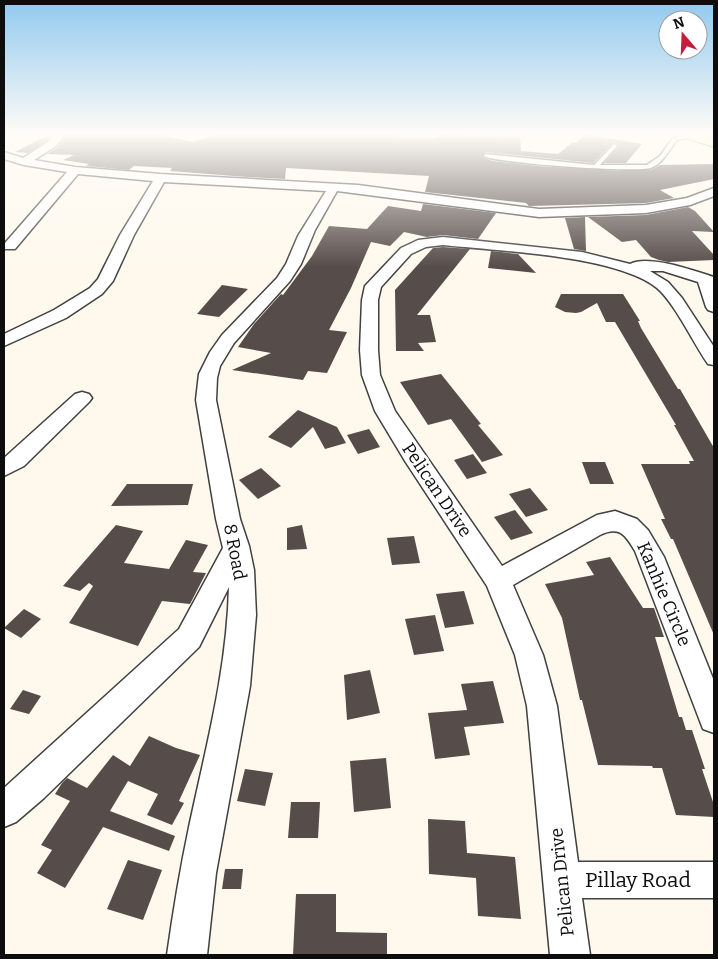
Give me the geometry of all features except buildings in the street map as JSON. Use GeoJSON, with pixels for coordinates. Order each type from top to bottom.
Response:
{"type":"FeatureCollection","features":[{"type":"Feature","properties":{"kind":"street"},"geometry":{"type":"LineString","coordinates":[[10,246],[68,178]]}},
{"type":"Feature","properties":{"kind":"street"},"geometry":{"type":"LineString","coordinates":[[4,341],[60,314],[96,291],[105,281],[127,235],[160,178],[334,187],[539,213],[646,209],[690,201],[714,192]]}},
{"type":"Feature","properties":{"kind":"street","name":"8 Road"},"geometry":{"type":"LineString","coordinates":[[187,955],[200,862],[228,735],[239,657],[242,584],[237,546],[228,520],[206,400],[207,381],[211,366],[235,331],[273,292],[291,268],[305,236],[334,187]]}},
{"type":"Feature","properties":{"kind":"street","name":"Pelican Drive"},"geometry":{"type":"LineString","coordinates":[[570,955],[542,706],[529,655],[498,581],[412,456],[384,410],[371,375],[369,350],[370,300],[373,286],[406,251],[415,245],[434,241],[573,255],[625,266]]}},
{"type":"Feature","properties":{"kind":"street"},"geometry":{"type":"LineString","coordinates":[[625,266],[664,267],[709,281],[714,307]]}},
{"type":"Feature","properties":{"kind":"street"},"geometry":{"type":"LineString","coordinates":[[625,266],[639,271],[663,285],[714,360]]}},
{"type":"Feature","properties":{"kind":"street"},"geometry":{"type":"LineString","coordinates":[[4,468],[16,461],[82,398]]}},
{"type":"Feature","properties":{"kind":"street","name":"Kanhie Circle"},"geometry":{"type":"LineString","coordinates":[[498,581],[607,521],[621,523],[630,527],[643,541],[651,557],[714,718]]}},
{"type":"Feature","properties":{"kind":"street"},"geometry":{"type":"LineString","coordinates":[[4,810],[189,638],[237,546]]}},
{"type":"Feature","properties":{"kind":"street","name":"Pillay Road"},"geometry":{"type":"LineString","coordinates":[[563,880],[714,880]]}}]}
